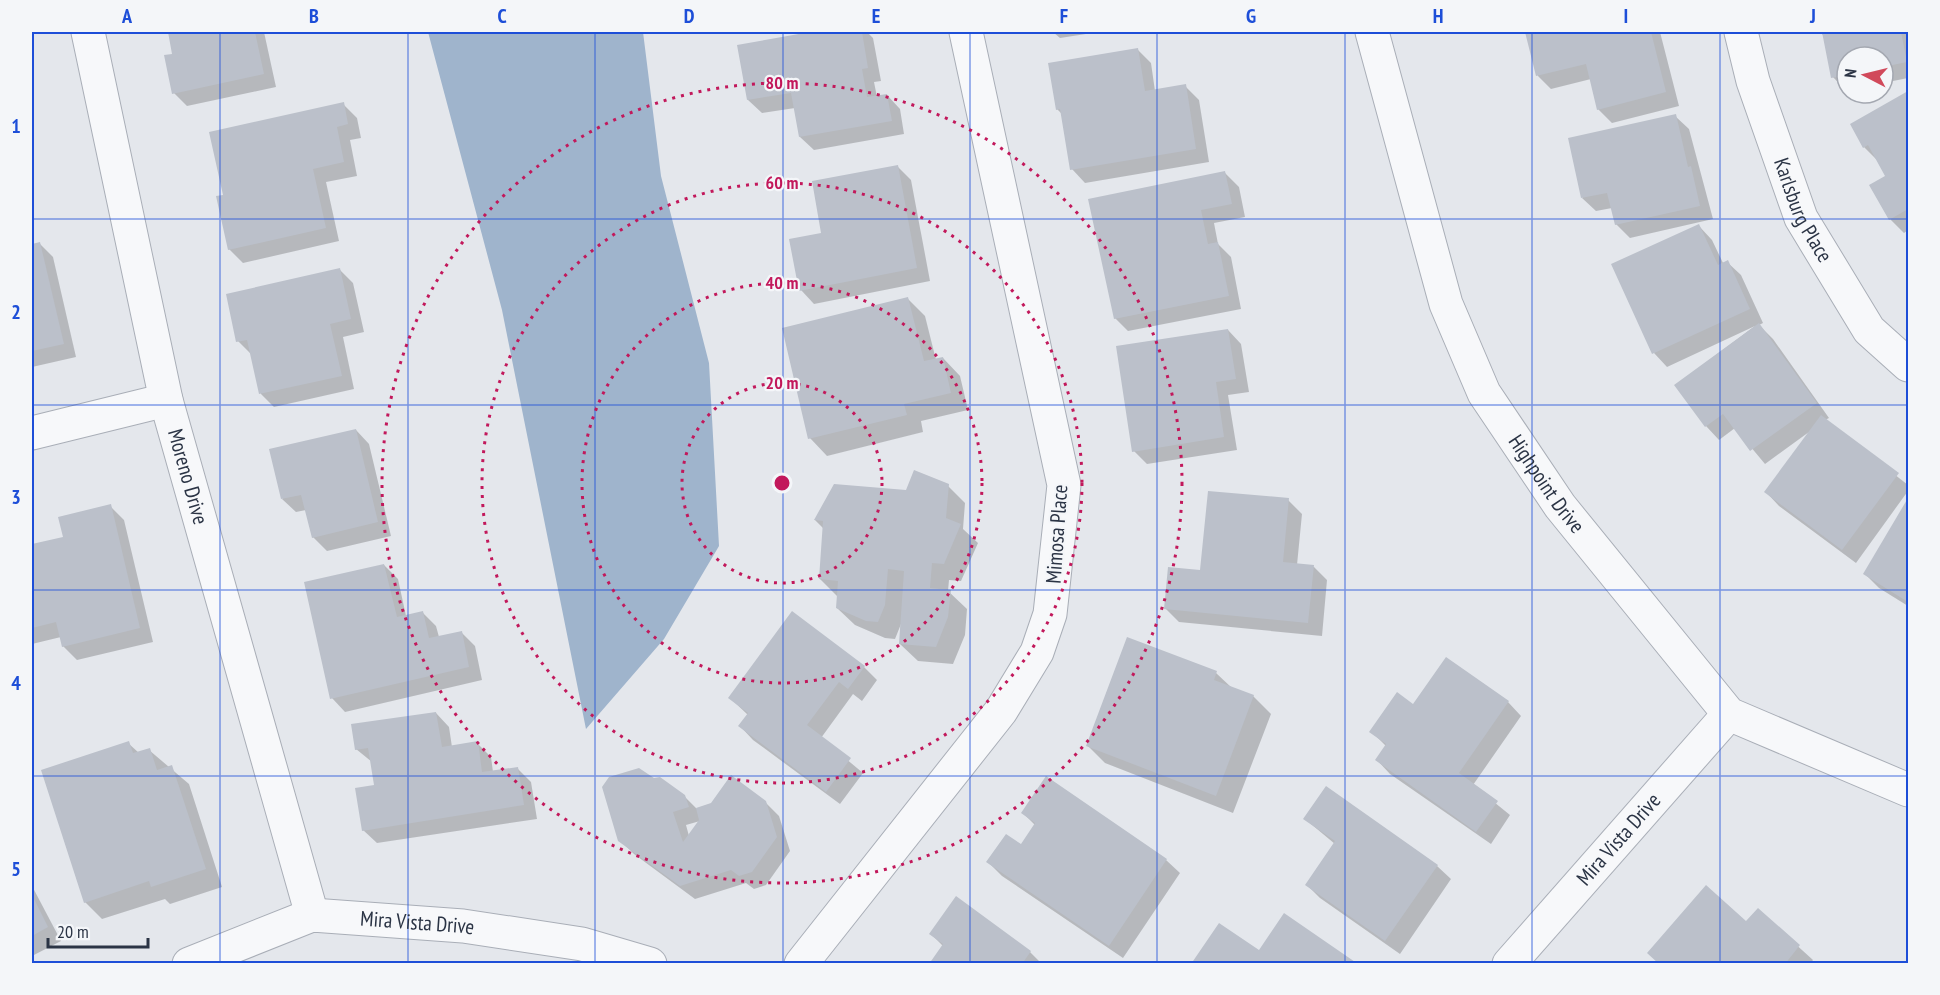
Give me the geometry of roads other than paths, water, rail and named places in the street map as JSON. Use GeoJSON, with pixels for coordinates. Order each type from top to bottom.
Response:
{"type":"FeatureCollection","features":[{"type":"Feature","properties":{"kind":"street","name":"Moreno Drive"},"geometry":{"type":"LineString","coordinates":[[88,32],[166,400],[312,915]]}},
{"type":"Feature","properties":{"kind":"street","name":"Mimosa Place"},"geometry":{"type":"LineString","coordinates":[[801,963],[1000,711],[1037,652],[1050,614],[1064,485],[966,32]]}},
{"type":"Feature","properties":{"kind":"street","name":"Highpoint Drive"},"geometry":{"type":"LineString","coordinates":[[1372,32],[1446,304],[1484,393],[1560,506],[1729,714],[1908,790]]}},
{"type":"Feature","properties":{"kind":"street","name":"Karlsburg Place"},"geometry":{"type":"LineString","coordinates":[[1741,32],[1753,81],[1802,218],[1869,330],[1908,365]]}},
{"type":"Feature","properties":{"kind":"street"},"geometry":{"type":"LineString","coordinates":[[32,433],[166,400]]}},
{"type":"Feature","properties":{"kind":"street","name":"Mira Vista Drive"},"geometry":{"type":"LineString","coordinates":[[1509,963],[1729,714]]}},
{"type":"Feature","properties":{"kind":"street","name":"Mira Vista Drive"},"geometry":{"type":"LineString","coordinates":[[189,963],[312,915],[463,926],[582,944],[650,963]]}},
{"type":"Feature","properties":{"kind":"water"},"geometry":{"type":"Polygon","coordinates":[[[428,32],[643,32],[661,176],[709,363],[719,546],[664,639],[586,729],[502,310],[428,32]]]}}]}
